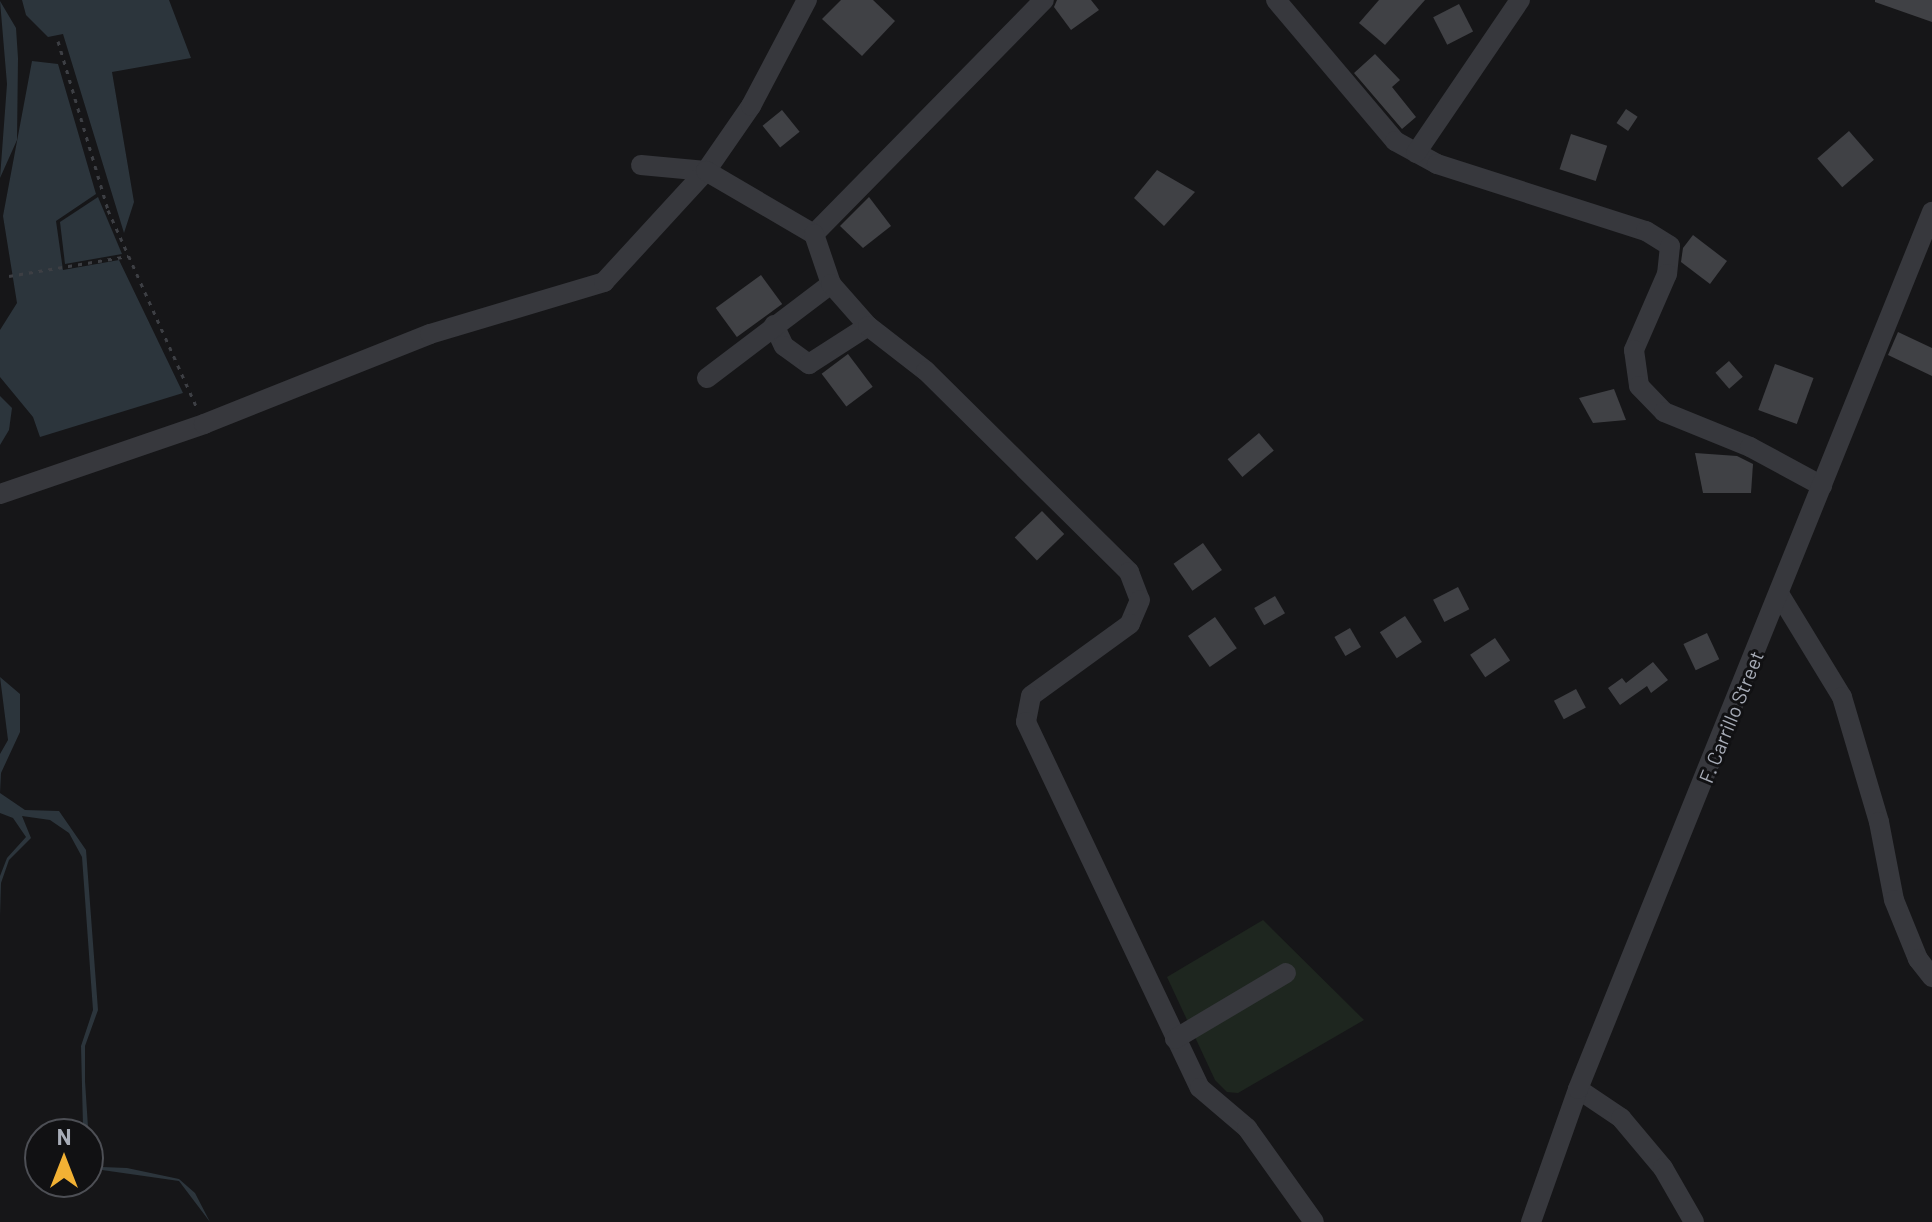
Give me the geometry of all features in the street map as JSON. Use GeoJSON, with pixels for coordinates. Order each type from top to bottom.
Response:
{"type":"FeatureCollection","features":[{"type":"Feature","properties":{"kind":"street"},"geometry":{"type":"LineString","coordinates":[[4,493],[204,424],[430,334],[604,282],[706,171],[751,106],[807,0]]}},
{"type":"Feature","properties":{"kind":"street"},"geometry":{"type":"LineString","coordinates":[[814,234],[1044,0]]}},
{"type":"Feature","properties":{"kind":"street"},"geometry":{"type":"LineString","coordinates":[[1276,0],[1395,141],[1437,164],[1646,231],[1670,246],[1667,274],[1634,350],[1639,386],[1664,412],[1750,447],[1822,486]]}},
{"type":"Feature","properties":{"kind":"street"},"geometry":{"type":"LineString","coordinates":[[1416,153],[1520,0]]}},
{"type":"Feature","properties":{"kind":"street"},"geometry":{"type":"LineString","coordinates":[[641,165],[706,171],[814,234],[831,284],[868,326],[926,371],[1129,572],[1140,600],[1130,624],[1031,696],[1026,722],[1200,1088],[1247,1128],[1314,1222]]}},
{"type":"Feature","properties":{"kind":"street","name":"F. Carrillo Street"},"geometry":{"type":"LineString","coordinates":[[1531,1222],[1578,1089],[1781,597],[1932,212]]}},
{"type":"Feature","properties":{"kind":"street"},"geometry":{"type":"LineString","coordinates":[[707,378],[831,284]]}},
{"type":"Feature","properties":{"kind":"street"},"geometry":{"type":"LineString","coordinates":[[774,325],[784,346],[809,364],[868,326]]}},
{"type":"Feature","properties":{"kind":"street"},"geometry":{"type":"LineString","coordinates":[[1781,597],[1842,697],[1879,822],[1894,900],[1918,959],[1932,977]]}},
{"type":"Feature","properties":{"kind":"street"},"geometry":{"type":"LineString","coordinates":[[1175,1039],[1286,973]]}},
{"type":"Feature","properties":{"kind":"street"},"geometry":{"type":"LineString","coordinates":[[1578,1089],[1621,1118],[1663,1168],[1694,1222]]}},
{"type":"Feature","properties":{"kind":"path"},"geometry":{"type":"LineString","coordinates":[[58,41],[108,210],[204,424]]}},
{"type":"Feature","properties":{"kind":"path"},"geometry":{"type":"LineString","coordinates":[[9,276],[128,256]]}},
{"type":"Feature","properties":{"kind":"shaded area"},"geometry":{"type":"Polygon","coordinates":[[[22,0],[169,0],[191,58],[112,72],[134,202],[124,233],[63,34],[48,37],[26,15],[22,0]]]}},
{"type":"Feature","properties":{"kind":"shaded area"},"geometry":{"type":"Polygon","coordinates":[[[0,1],[16,28],[18,58],[17,140],[0,178],[7,84],[0,1]]]}},
{"type":"Feature","properties":{"kind":"shaded area"},"geometry":{"type":"Polygon","coordinates":[[[32,61],[58,64],[96,194],[56,221],[63,270],[119,260],[183,393],[40,437],[33,417],[0,377],[0,330],[17,303],[3,216],[32,61]]]}},
{"type":"Feature","properties":{"kind":"shaded area"},"geometry":{"type":"Polygon","coordinates":[[[98,197],[122,254],[65,264],[60,222],[98,197]]]}},
{"type":"Feature","properties":{"kind":"shaded area"},"geometry":{"type":"Polygon","coordinates":[[[0,396],[12,408],[9,430],[0,445],[0,396]]]}},
{"type":"Feature","properties":{"kind":"shaded area"},"geometry":{"type":"Polygon","coordinates":[[[0,677],[20,694],[20,732],[1,773],[0,793],[0,754],[8,740],[0,677]]]}},
{"type":"Feature","properties":{"kind":"shaded area"},"geometry":{"type":"Polygon","coordinates":[[[0,793],[25,810],[59,811],[86,850],[98,1010],[85,1046],[87,1118],[83,1118],[81,1046],[93,1010],[82,857],[69,833],[50,820],[22,816],[31,838],[9,860],[1,883],[0,916],[0,876],[7,858],[26,837],[13,818],[0,813],[0,793]]]}},
{"type":"Feature","properties":{"kind":"shaded area"},"geometry":{"type":"Polygon","coordinates":[[[1263,920],[1364,1020],[1238,1093],[1227,1092],[1215,1080],[1167,977],[1263,920]]]}},
{"type":"Feature","properties":{"kind":"shaded area"},"geometry":{"type":"Polygon","coordinates":[[[104,1167],[127,1168],[179,1179],[195,1193],[210,1222],[179,1181],[104,1170],[104,1167]]]}},
{"type":"Feature","properties":{"kind":"building"},"geometry":{"type":"Polygon","coordinates":[[[841,0],[873,0],[895,21],[862,56],[822,19],[841,0]]]}},
{"type":"Feature","properties":{"kind":"building"},"geometry":{"type":"Polygon","coordinates":[[[1057,0],[1091,0],[1099,10],[1071,30],[1054,7],[1057,0]]]}},
{"type":"Feature","properties":{"kind":"building"},"geometry":{"type":"Polygon","coordinates":[[[1379,0],[1425,0],[1385,45],[1359,23],[1379,0]]]}},
{"type":"Feature","properties":{"kind":"building"},"geometry":{"type":"Polygon","coordinates":[[[1932,0],[1932,22],[1875,2],[1932,0]]]}},
{"type":"Feature","properties":{"kind":"building"},"geometry":{"type":"Polygon","coordinates":[[[1459,4],[1473,32],[1447,45],[1433,17],[1459,4]]]}},
{"type":"Feature","properties":{"kind":"building"},"geometry":{"type":"Polygon","coordinates":[[[1375,54],[1400,80],[1392,87],[1416,117],[1402,129],[1354,73],[1375,54]]]}},
{"type":"Feature","properties":{"kind":"building"},"geometry":{"type":"Polygon","coordinates":[[[1626,109],[1638,117],[1628,131],[1616,123],[1626,109]]]}},
{"type":"Feature","properties":{"kind":"building"},"geometry":{"type":"Polygon","coordinates":[[[782,110],[800,132],[780,147],[763,126],[782,110]]]}},
{"type":"Feature","properties":{"kind":"building"},"geometry":{"type":"Polygon","coordinates":[[[1849,131],[1874,160],[1842,187],[1817,159],[1849,131]]]}},
{"type":"Feature","properties":{"kind":"building"},"geometry":{"type":"Polygon","coordinates":[[[1571,134],[1607,146],[1596,181],[1560,169],[1571,134]]]}},
{"type":"Feature","properties":{"kind":"building"},"geometry":{"type":"Polygon","coordinates":[[[1157,170],[1195,192],[1164,226],[1134,198],[1157,170]]]}},
{"type":"Feature","properties":{"kind":"building"},"geometry":{"type":"Polygon","coordinates":[[[869,197],[891,226],[863,248],[840,226],[869,197]]]}},
{"type":"Feature","properties":{"kind":"building"},"geometry":{"type":"Polygon","coordinates":[[[1693,235],[1727,261],[1710,284],[1681,262],[1683,248],[1693,235]]]}},
{"type":"Feature","properties":{"kind":"building"},"geometry":{"type":"Polygon","coordinates":[[[761,275],[782,304],[737,337],[716,308],[761,275]]]}},
{"type":"Feature","properties":{"kind":"building"},"geometry":{"type":"Polygon","coordinates":[[[1898,332],[1932,348],[1932,376],[1888,355],[1898,332]]]}},
{"type":"Feature","properties":{"kind":"building"},"geometry":{"type":"Polygon","coordinates":[[[848,354],[873,387],[846,407],[822,374],[848,354]]]}},
{"type":"Feature","properties":{"kind":"building"},"geometry":{"type":"Polygon","coordinates":[[[1729,361],[1743,377],[1729,389],[1715,373],[1729,361]]]}},
{"type":"Feature","properties":{"kind":"building"},"geometry":{"type":"Polygon","coordinates":[[[1775,364],[1814,378],[1797,424],[1758,410],[1775,364]]]}},
{"type":"Feature","properties":{"kind":"building"},"geometry":{"type":"Polygon","coordinates":[[[1614,389],[1626,420],[1593,423],[1579,398],[1614,389]]]}},
{"type":"Feature","properties":{"kind":"building"},"geometry":{"type":"Polygon","coordinates":[[[1259,433],[1274,451],[1242,477],[1228,459],[1259,433]]]}},
{"type":"Feature","properties":{"kind":"building"},"geometry":{"type":"Polygon","coordinates":[[[1695,453],[1737,456],[1753,464],[1751,493],[1703,493],[1695,453]]]}},
{"type":"Feature","properties":{"kind":"building"},"geometry":{"type":"Polygon","coordinates":[[[1042,511],[1064,534],[1037,560],[1015,537],[1042,511]]]}},
{"type":"Feature","properties":{"kind":"building"},"geometry":{"type":"Polygon","coordinates":[[[1203,543],[1222,570],[1192,591],[1174,564],[1203,543]]]}},
{"type":"Feature","properties":{"kind":"building"},"geometry":{"type":"Polygon","coordinates":[[[1458,587],[1469,609],[1444,622],[1433,600],[1458,587]]]}},
{"type":"Feature","properties":{"kind":"building"},"geometry":{"type":"Polygon","coordinates":[[[1275,596],[1285,613],[1264,625],[1254,608],[1275,596]]]}},
{"type":"Feature","properties":{"kind":"building"},"geometry":{"type":"Polygon","coordinates":[[[1405,616],[1422,642],[1397,658],[1380,632],[1405,616]]]}},
{"type":"Feature","properties":{"kind":"building"},"geometry":{"type":"Polygon","coordinates":[[[1215,617],[1237,648],[1210,667],[1188,636],[1215,617]]]}},
{"type":"Feature","properties":{"kind":"building"},"geometry":{"type":"Polygon","coordinates":[[[1350,628],[1361,647],[1345,656],[1334,637],[1350,628]]]}},
{"type":"Feature","properties":{"kind":"building"},"geometry":{"type":"Polygon","coordinates":[[[1707,633],[1719,659],[1696,670],[1683,644],[1707,633]]]}},
{"type":"Feature","properties":{"kind":"building"},"geometry":{"type":"Polygon","coordinates":[[[1495,638],[1510,660],[1485,677],[1470,655],[1495,638]]]}},
{"type":"Feature","properties":{"kind":"building"},"geometry":{"type":"Polygon","coordinates":[[[1653,662],[1668,680],[1651,693],[1647,686],[1620,705],[1608,688],[1622,678],[1626,683],[1653,662]]]}},
{"type":"Feature","properties":{"kind":"building"},"geometry":{"type":"Polygon","coordinates":[[[1576,689],[1586,708],[1564,719],[1554,701],[1576,689]]]}}]}
